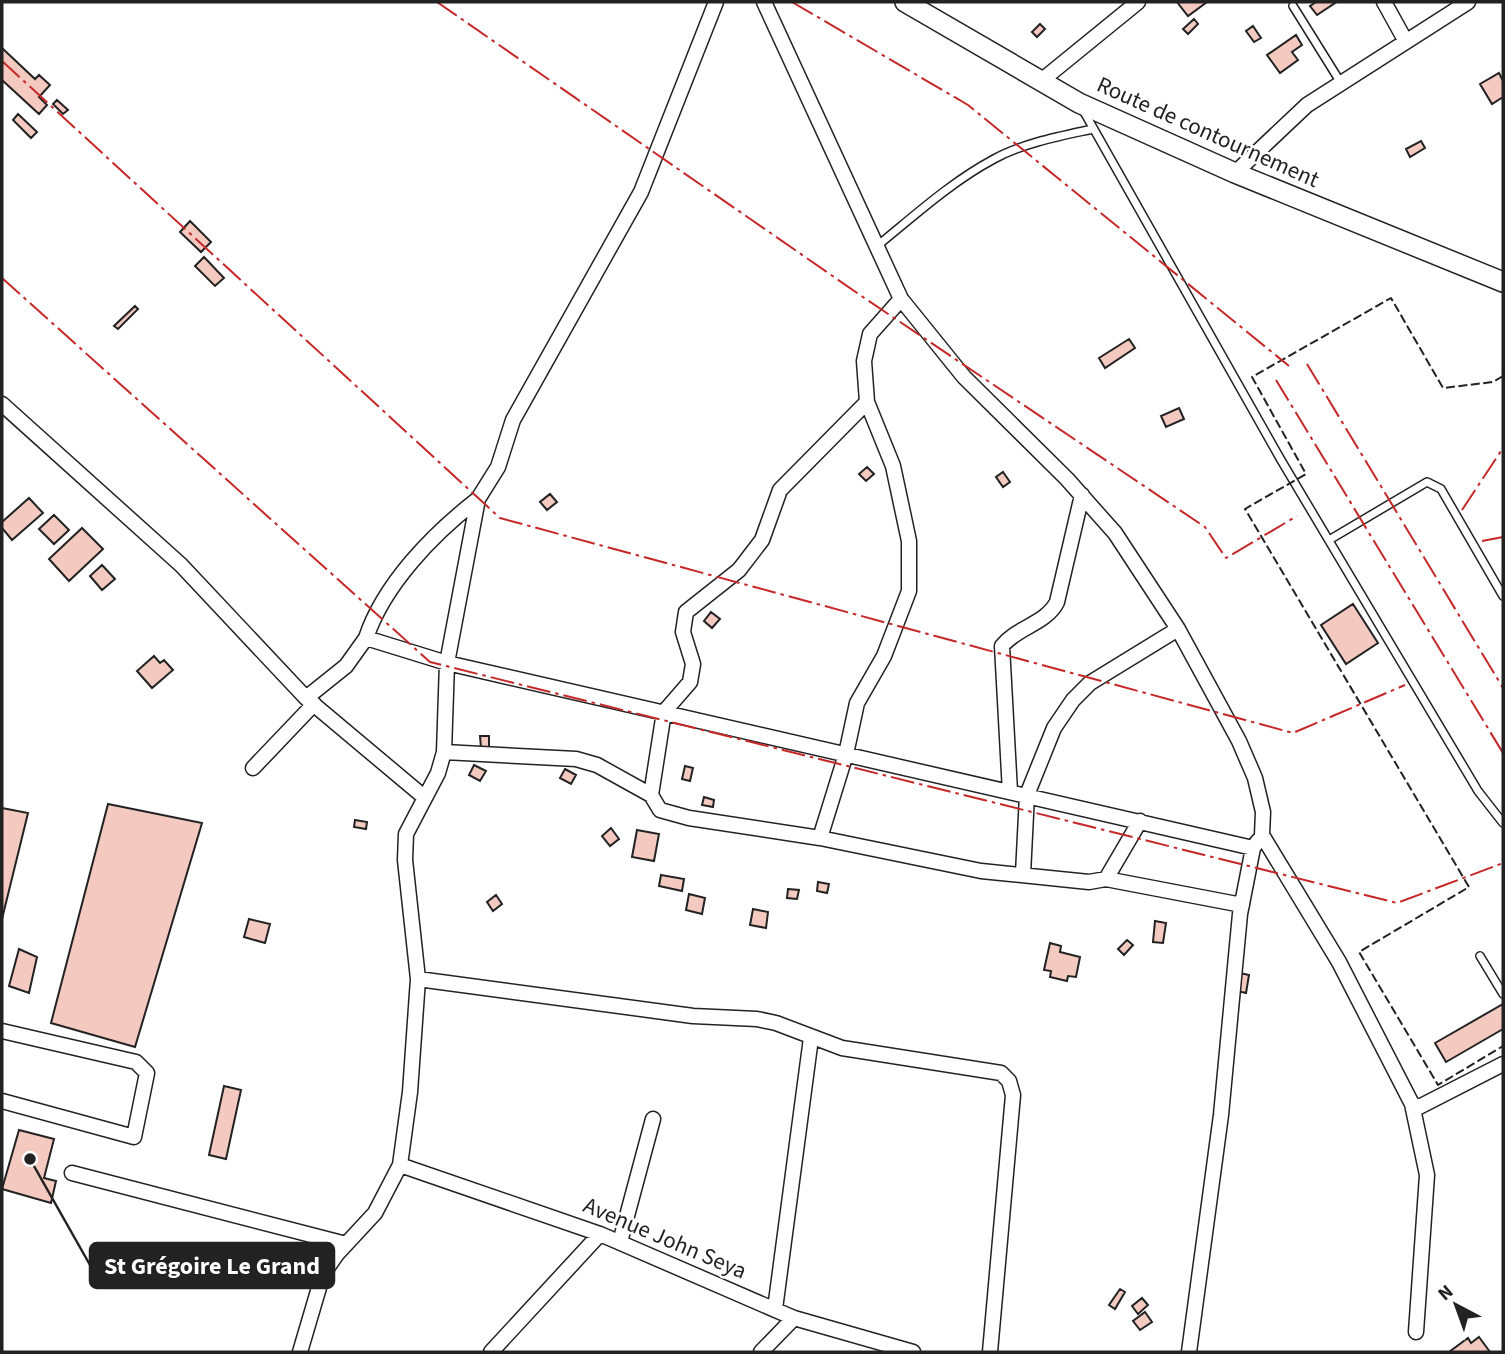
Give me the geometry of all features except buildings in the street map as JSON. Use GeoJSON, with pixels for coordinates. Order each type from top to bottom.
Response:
{"type":"FeatureCollection","features":[{"type":"Feature","properties":{"kind":"street"},"geometry":{"type":"LineString","coordinates":[[253,768],[310,701],[346,666],[366,638],[373,617],[423,551],[478,499],[498,467],[513,420],[641,192],[716,2]]}},
{"type":"Feature","properties":{"kind":"street"},"geometry":{"type":"LineString","coordinates":[[764,2],[901,299],[964,377],[1082,495],[1115,533],[1178,629],[1240,741],[1255,778],[1263,812],[1242,905],[1221,1115],[1189,1352]]}},
{"type":"Feature","properties":{"kind":"street","name":"Route de contournement"},"geometry":{"type":"LineString","coordinates":[[905,2],[1079,103],[1235,173],[1503,282]]}},
{"type":"Feature","properties":{"kind":"street"},"geometry":{"type":"LineString","coordinates":[[1041,81],[1138,2]]}},
{"type":"Feature","properties":{"kind":"street"},"geometry":{"type":"LineString","coordinates":[[1384,2],[1405,40]]}},
{"type":"Feature","properties":{"kind":"street"},"geometry":{"type":"LineString","coordinates":[[1235,173],[1307,105],[1468,2]]}},
{"type":"Feature","properties":{"kind":"street"},"geometry":{"type":"LineString","coordinates":[[820,838],[846,754],[857,703],[884,656],[909,591],[909,541],[896,478],[867,401],[864,361],[870,334],[901,299]]}},
{"type":"Feature","properties":{"kind":"street"},"geometry":{"type":"LineString","coordinates":[[651,795],[664,712],[690,682],[693,664],[683,632],[686,612],[739,570],[762,540],[780,490],[867,401]]}},
{"type":"Feature","properties":{"kind":"street"},"geometry":{"type":"LineString","coordinates":[[2,404],[181,565],[310,701],[424,797]]}},
{"type":"Feature","properties":{"kind":"street"},"geometry":{"type":"LineString","coordinates":[[1010,792],[1002,646],[1008,638],[1052,613],[1057,602],[1082,495]]}},
{"type":"Feature","properties":{"kind":"street"},"geometry":{"type":"LineString","coordinates":[[300,1352],[323,1274],[375,1213],[400,1165],[410,1092],[418,979],[405,860],[406,834],[438,773],[444,752],[447,663],[478,499]]}},
{"type":"Feature","properties":{"kind":"street"},"geometry":{"type":"LineString","coordinates":[[1023,874],[1027,795],[1054,728],[1073,700],[1090,682],[1178,629]]}},
{"type":"Feature","properties":{"kind":"street"},"geometry":{"type":"LineString","coordinates":[[366,638],[447,663],[1010,792],[1140,821],[1258,842],[1339,962],[1412,1104],[1427,1175],[1416,1332]]}},
{"type":"Feature","properties":{"kind":"street"},"geometry":{"type":"LineString","coordinates":[[444,752],[576,759],[597,765],[651,795],[660,810],[689,818],[820,838],[981,871],[1089,882],[1106,879],[1242,905]]}},
{"type":"Feature","properties":{"kind":"street"},"geometry":{"type":"LineString","coordinates":[[1106,879],[1140,821]]}},
{"type":"Feature","properties":{"kind":"street"},"geometry":{"type":"LineString","coordinates":[[418,979],[693,1016],[757,1019],[776,1023],[842,1048],[1001,1073],[1009,1081],[1013,1095],[990,1352]]}},
{"type":"Feature","properties":{"kind":"street"},"geometry":{"type":"LineString","coordinates":[[2,1031],[136,1062],[144,1067],[147,1073],[134,1137],[2,1101]]}},
{"type":"Feature","properties":{"kind":"street"},"geometry":{"type":"LineString","coordinates":[[775,1309],[811,1038]]}},
{"type":"Feature","properties":{"kind":"street"},"geometry":{"type":"LineString","coordinates":[[1412,1104],[1419,1107],[1503,1064]]}},
{"type":"Feature","properties":{"kind":"street"},"geometry":{"type":"LineString","coordinates":[[620,1242],[653,1119]]}},
{"type":"Feature","properties":{"kind":"street","name":"Avenue John Seya"},"geometry":{"type":"LineString","coordinates":[[400,1165],[600,1234],[794,1318],[913,1352]]}},
{"type":"Feature","properties":{"kind":"street"},"geometry":{"type":"LineString","coordinates":[[72,1173],[346,1244]]}},
{"type":"Feature","properties":{"kind":"street"},"geometry":{"type":"LineString","coordinates":[[491,1352],[600,1234]]}},
{"type":"Feature","properties":{"kind":"street"},"geometry":{"type":"LineString","coordinates":[[761,1352],[794,1318]]}},
{"type":"Feature","properties":{"kind":"lane"},"geometry":{"type":"LineString","coordinates":[[1293,6],[1341,84]]}},
{"type":"Feature","properties":{"kind":"lane"},"geometry":{"type":"LineString","coordinates":[[1079,103],[1329,540],[1479,791],[1503,823]]}},
{"type":"Feature","properties":{"kind":"lane"},"geometry":{"type":"LineString","coordinates":[[876,247],[932,200],[995,158],[1055,138],[1093,130]]}},
{"type":"Feature","properties":{"kind":"lane"},"geometry":{"type":"LineString","coordinates":[[1329,540],[1427,482],[1441,489],[1503,596]]}},
{"type":"Feature","properties":{"kind":"lane"},"geometry":{"type":"LineString","coordinates":[[1480,956],[1503,994]]}},
{"type":"Feature","properties":{"kind":"fence"},"geometry":{"type":"LineString","coordinates":[[1503,376],[1493,382],[1443,388],[1391,298],[1252,377],[1306,474],[1245,509],[1469,887],[1359,952],[1438,1085],[1503,1046]]}},
{"type":"Feature","properties":{"kind":"power"},"geometry":{"type":"LineString","coordinates":[[437,2],[860,295],[1205,527],[1226,558],[1297,516]]}},
{"type":"Feature","properties":{"kind":"power"},"geometry":{"type":"LineString","coordinates":[[792,2],[968,105],[1289,366]]}},
{"type":"Feature","properties":{"kind":"power"},"geometry":{"type":"LineString","coordinates":[[2,61],[500,518],[1293,733],[1405,685]]}},
{"type":"Feature","properties":{"kind":"power"},"geometry":{"type":"LineString","coordinates":[[2,278],[430,662],[1397,903],[1503,863]]}},
{"type":"Feature","properties":{"kind":"power"},"geometry":{"type":"LineString","coordinates":[[1307,364],[1503,688]]}},
{"type":"Feature","properties":{"kind":"power"},"geometry":{"type":"LineString","coordinates":[[1276,380],[1503,753]]}},
{"type":"Feature","properties":{"kind":"power"},"geometry":{"type":"LineString","coordinates":[[1462,510],[1503,448]]}},
{"type":"Feature","properties":{"kind":"power"},"geometry":{"type":"LineString","coordinates":[[1482,541],[1503,537]]}},
{"type":"Feature","properties":{"kind":"place","name":"St Grégoire Le Grand"},"geometry":{"type":"Point","coordinates":[30,1159]}}]}
